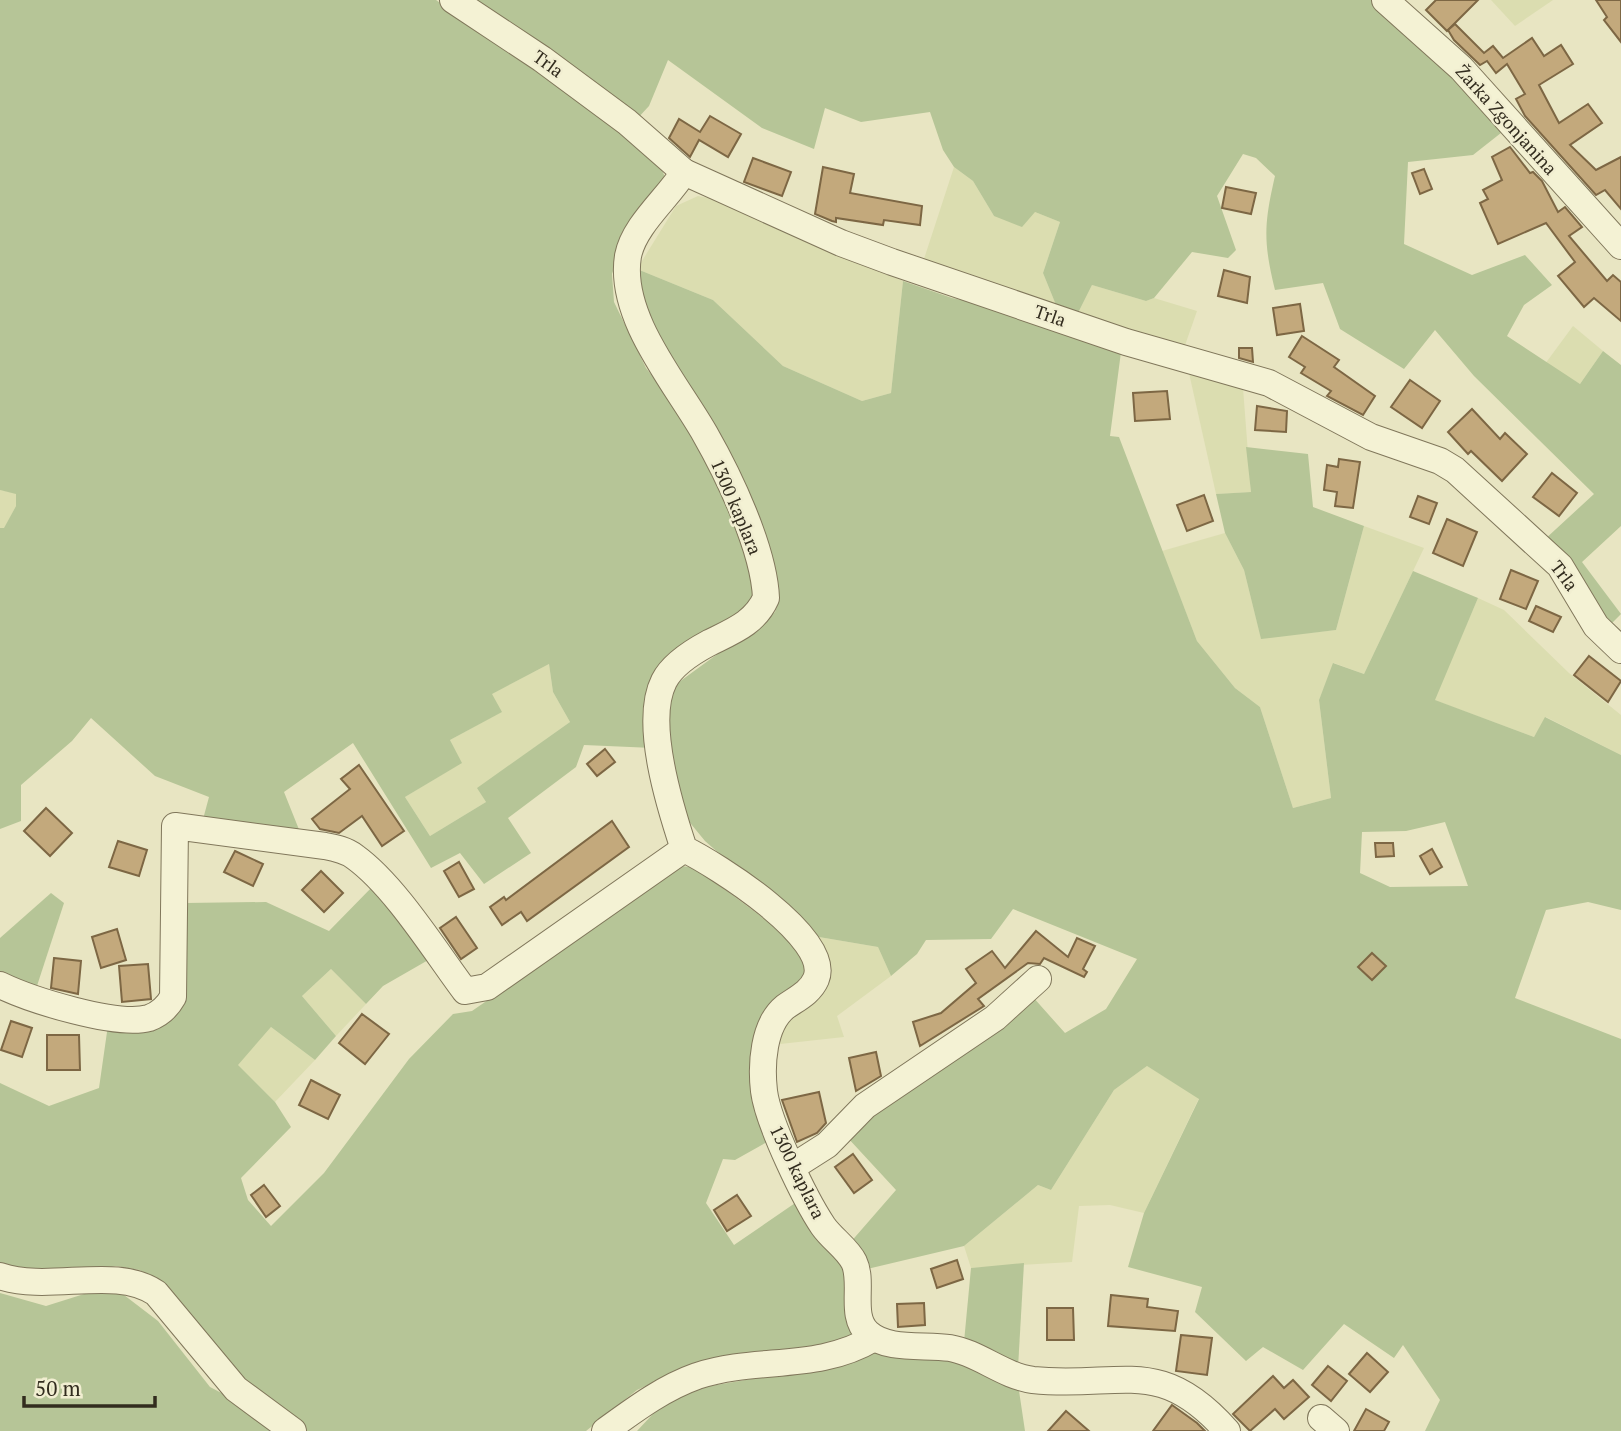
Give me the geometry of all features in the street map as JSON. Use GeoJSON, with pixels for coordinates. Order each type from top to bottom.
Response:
{"type":"FeatureCollection","features":[{"type":"Feature","properties":{"kind":"street","name":"Trla"},"geometry":{"type":"LineString","coordinates":[[453,0],[553,67],[627,122],[684,172],[841,243],[892,262],[1108,337],[1223,373],[1269,383],[1371,437],[1440,461],[1455,470],[1560,566],[1596,626],[1621,650]]}},
{"type":"Feature","properties":{"kind":"street","name":"Žarka Zgonjanina"},"geometry":{"type":"LineString","coordinates":[[1385,0],[1461,68],[1621,246]]}},
{"type":"Feature","properties":{"kind":"street","name":"1300 kaplara"},"geometry":{"type":"LineString","coordinates":[[684,172],[640,231],[629,253],[627,279],[645,335],[706,436],[753,537],[766,598],[753,620],[704,646],[673,669],[664,680],[657,711],[658,740],[666,785],[684,849],[755,892],[815,955],[817,977],[806,992],[776,1017],[762,1069],[771,1122],[825,1229],[855,1264],[862,1326],[874,1338]]}},
{"type":"Feature","properties":{"kind":"street"},"geometry":{"type":"LineString","coordinates":[[0,985],[52,1004],[111,1018],[147,1019],[168,1006],[173,997],[176,826],[325,846],[348,852],[370,869],[393,895],[465,991],[473,992],[487,987],[684,849]]}},
{"type":"Feature","properties":{"kind":"street"},"geometry":{"type":"LineString","coordinates":[[794,1166],[827,1145],[865,1106],[995,1018],[1038,979]]}},
{"type":"Feature","properties":{"kind":"street"},"geometry":{"type":"LineString","coordinates":[[0,1276],[43,1284],[127,1280],[142,1284],[156,1293],[236,1389],[293,1431]]}},
{"type":"Feature","properties":{"kind":"street"},"geometry":{"type":"LineString","coordinates":[[605,1431],[658,1394],[697,1376],[740,1367],[832,1358],[874,1338],[888,1342],[951,1348],[1002,1371],[1032,1380],[1125,1379],[1161,1383],[1184,1392],[1208,1410],[1227,1431]]}},
{"type":"Feature","properties":{"kind":"green space"},"geometry":{"type":"Polygon","coordinates":[[[0,0],[436,0],[622,133],[661,168],[665,177],[618,256],[612,274],[614,302],[646,368],[679,410],[744,540],[757,582],[754,599],[745,613],[690,647],[653,748],[584,745],[576,767],[508,818],[531,853],[484,884],[460,853],[431,868],[353,743],[284,792],[302,837],[202,823],[209,797],[155,776],[91,718],[72,741],[21,785],[21,821],[0,829],[0,528],[4,528],[16,506],[16,494],[0,490],[0,0]],[[549,664],[492,694],[502,712],[450,740],[462,763],[405,797],[430,836],[486,802],[477,788],[570,722],[553,692],[549,664]]]}},
{"type":"Feature","properties":{"kind":"green space"},"geometry":{"type":"Polygon","coordinates":[[[471,0],[1376,0],[1506,129],[1473,155],[1408,162],[1404,244],[1472,275],[1525,255],[1552,285],[1524,305],[1507,336],[1580,384],[1603,351],[1621,365],[1621,526],[1582,562],[1621,614],[1607,628],[1543,541],[1594,494],[1474,376],[1435,330],[1404,369],[1340,329],[1323,283],[1275,290],[1266,233],[1275,176],[1256,158],[1243,154],[1217,196],[1236,250],[1228,258],[1192,252],[1154,298],[1146,301],[1092,285],[1077,315],[1056,305],[1043,273],[1060,222],[1035,212],[1022,227],[994,216],[973,181],[954,167],[943,150],[930,112],[861,122],[825,108],[814,149],[762,128],[668,60],[649,106],[636,120],[471,0]]]}},
{"type":"Feature","properties":{"kind":"green space"},"geometry":{"type":"Polygon","coordinates":[[[1491,0],[1553,0],[1515,26],[1491,0]]]}},
{"type":"Feature","properties":{"kind":"green space"},"geometry":{"type":"Polygon","coordinates":[[[954,167],[973,181],[994,216],[1035,212],[1060,222],[1043,273],[1056,305],[923,262],[954,167]]]}},
{"type":"Feature","properties":{"kind":"green space"},"geometry":{"type":"Polygon","coordinates":[[[698,196],[719,200],[903,281],[891,393],[862,401],[783,366],[713,300],[637,269],[676,206],[698,196]]]}},
{"type":"Feature","properties":{"kind":"green space"},"geometry":{"type":"Polygon","coordinates":[[[637,269],[713,300],[783,366],[862,401],[891,393],[903,281],[952,298],[1021,313],[1121,352],[1110,436],[1119,437],[1197,641],[1235,688],[1260,707],[1293,808],[1331,798],[1319,700],[1333,663],[1364,674],[1413,571],[1478,598],[1435,700],[1534,737],[1545,717],[1621,755],[1621,910],[1588,902],[1546,910],[1515,998],[1621,1039],[1621,1431],[1425,1431],[1440,1400],[1403,1345],[1394,1358],[1344,1324],[1303,1370],[1263,1347],[1246,1361],[1195,1312],[1202,1287],[1128,1267],[1144,1213],[1199,1099],[1147,1066],[1114,1090],[1051,1190],[1038,1185],[964,1246],[863,1270],[849,1244],[896,1190],[847,1137],[873,1107],[1032,996],[1065,1033],[1106,1009],[1137,959],[1013,909],[991,939],[926,940],[917,954],[891,976],[878,947],[813,936],[705,841],[682,813],[666,716],[675,685],[775,612],[780,598],[755,515],[655,328],[637,286],[637,269]],[[1445,822],[1406,831],[1362,832],[1360,873],[1390,887],[1468,886],[1445,822]]]}},
{"type":"Feature","properties":{"kind":"green space"},"geometry":{"type":"Polygon","coordinates":[[[1092,285],[1146,301],[1154,298],[1197,311],[1183,351],[1077,315],[1092,285]]]}},
{"type":"Feature","properties":{"kind":"green space"},"geometry":{"type":"Polygon","coordinates":[[[1573,326],[1603,351],[1580,384],[1545,364],[1573,326]]]}},
{"type":"Feature","properties":{"kind":"green space"},"geometry":{"type":"Polygon","coordinates":[[[1189,373],[1243,388],[1251,492],[1216,494],[1189,373]]]}},
{"type":"Feature","properties":{"kind":"green space"},"geometry":{"type":"Polygon","coordinates":[[[1246,447],[1308,454],[1313,507],[1364,526],[1336,630],[1261,639],[1244,570],[1225,533],[1216,494],[1251,492],[1246,447]]]}},
{"type":"Feature","properties":{"kind":"green space"},"geometry":{"type":"Polygon","coordinates":[[[0,490],[16,493],[16,506],[4,529],[0,528],[0,490]]]}},
{"type":"Feature","properties":{"kind":"green space"},"geometry":{"type":"Polygon","coordinates":[[[1364,526],[1424,548],[1364,674],[1334,663],[1319,700],[1331,798],[1293,808],[1260,707],[1235,688],[1197,641],[1162,551],[1225,533],[1244,570],[1261,638],[1336,630],[1364,526]]]}},
{"type":"Feature","properties":{"kind":"green space"},"geometry":{"type":"Polygon","coordinates":[[[1478,598],[1504,610],[1569,673],[1621,715],[1621,755],[1546,717],[1534,737],[1434,700],[1478,598]]]}},
{"type":"Feature","properties":{"kind":"green space"},"geometry":{"type":"Polygon","coordinates":[[[549,664],[553,692],[570,722],[478,788],[486,802],[430,836],[405,797],[461,763],[450,740],[501,712],[491,694],[549,664]]]}},
{"type":"Feature","properties":{"kind":"green space"},"geometry":{"type":"Polygon","coordinates":[[[682,866],[696,868],[789,937],[809,970],[761,1018],[767,1142],[735,1160],[723,1159],[706,1203],[734,1245],[801,1199],[847,1265],[857,1334],[830,1353],[695,1363],[637,1390],[586,1431],[307,1431],[251,1389],[168,1292],[140,1270],[116,1266],[103,1269],[35,1271],[0,1263],[0,1083],[49,1106],[99,1088],[108,1025],[155,1028],[185,903],[266,902],[329,931],[374,885],[430,959],[383,986],[366,1004],[331,969],[302,996],[336,1036],[315,1060],[271,1027],[238,1065],[275,1102],[291,1127],[241,1178],[248,1200],[271,1226],[324,1173],[409,1059],[453,1014],[472,1011],[682,866]]]}},
{"type":"Feature","properties":{"kind":"green space"},"geometry":{"type":"Polygon","coordinates":[[[51,893],[64,903],[35,992],[0,977],[0,938],[51,893]]]}},
{"type":"Feature","properties":{"kind":"green space"},"geometry":{"type":"Polygon","coordinates":[[[813,936],[878,947],[891,976],[837,1016],[844,1037],[771,1045],[795,1012],[813,936]]]}},
{"type":"Feature","properties":{"kind":"green space"},"geometry":{"type":"Polygon","coordinates":[[[331,969],[366,1004],[336,1036],[302,996],[331,969]]]}},
{"type":"Feature","properties":{"kind":"green space"},"geometry":{"type":"Polygon","coordinates":[[[271,1027],[315,1060],[275,1102],[237,1065],[271,1027]]]}},
{"type":"Feature","properties":{"kind":"green space"},"geometry":{"type":"Polygon","coordinates":[[[1147,1066],[1199,1098],[1144,1213],[1110,1205],[1079,1206],[1072,1262],[971,1268],[964,1246],[1038,1185],[1051,1190],[1114,1090],[1147,1066]]]}},
{"type":"Feature","properties":{"kind":"green space"},"geometry":{"type":"Polygon","coordinates":[[[1024,1263],[1018,1368],[964,1342],[971,1268],[1024,1263]]]}},
{"type":"Feature","properties":{"kind":"green space"},"geometry":{"type":"Polygon","coordinates":[[[100,1289],[124,1295],[158,1321],[210,1387],[258,1412],[276,1431],[0,1431],[0,1293],[46,1306],[100,1289]]]}},
{"type":"Feature","properties":{"kind":"green space"},"geometry":{"type":"Polygon","coordinates":[[[880,1348],[941,1357],[1018,1384],[1025,1431],[637,1431],[666,1400],[699,1388],[832,1365],[880,1348]]]}},
{"type":"Feature","properties":{"kind":"building"},"geometry":{"type":"Polygon","coordinates":[[[1436,0],[1478,0],[1447,31],[1426,10],[1436,0]]]}},
{"type":"Feature","properties":{"kind":"building"},"geometry":{"type":"Polygon","coordinates":[[[1596,0],[1621,0],[1621,42],[1604,20],[1607,17],[1596,0]]]}},
{"type":"Feature","properties":{"kind":"building"},"geometry":{"type":"Polygon","coordinates":[[[1455,24],[1484,53],[1493,46],[1503,58],[1532,38],[1544,56],[1561,45],[1573,64],[1539,85],[1559,123],[1588,104],[1602,123],[1570,145],[1596,170],[1621,157],[1621,209],[1605,190],[1596,195],[1525,116],[1516,99],[1525,94],[1507,64],[1496,73],[1487,61],[1480,65],[1454,40],[1448,30],[1455,24]]]}},
{"type":"Feature","properties":{"kind":"building"},"geometry":{"type":"Polygon","coordinates":[[[710,116],[741,134],[728,157],[699,140],[690,157],[669,138],[679,119],[700,132],[710,116]]]}},
{"type":"Feature","properties":{"kind":"building"},"geometry":{"type":"Polygon","coordinates":[[[1510,147],[1530,173],[1533,172],[1542,181],[1558,212],[1565,207],[1582,227],[1569,236],[1607,281],[1613,275],[1621,282],[1621,321],[1594,298],[1584,307],[1558,276],[1575,262],[1546,223],[1498,244],[1480,203],[1488,199],[1483,190],[1502,180],[1492,157],[1510,147]]]}},
{"type":"Feature","properties":{"kind":"building"},"geometry":{"type":"Polygon","coordinates":[[[753,158],[791,172],[782,196],[744,182],[753,158]]]}},
{"type":"Feature","properties":{"kind":"building"},"geometry":{"type":"Polygon","coordinates":[[[823,167],[854,174],[850,193],[922,206],[920,225],[884,220],[883,225],[836,218],[836,222],[815,214],[823,167]]]}},
{"type":"Feature","properties":{"kind":"building"},"geometry":{"type":"Polygon","coordinates":[[[1424,169],[1432,189],[1420,194],[1412,173],[1424,169]]]}},
{"type":"Feature","properties":{"kind":"building"},"geometry":{"type":"Polygon","coordinates":[[[1226,187],[1256,193],[1251,214],[1222,208],[1226,187]]]}},
{"type":"Feature","properties":{"kind":"building"},"geometry":{"type":"Polygon","coordinates":[[[1224,270],[1250,277],[1247,303],[1218,296],[1224,270]]]}},
{"type":"Feature","properties":{"kind":"building"},"geometry":{"type":"Polygon","coordinates":[[[1300,304],[1304,331],[1277,335],[1273,308],[1300,304]]]}},
{"type":"Feature","properties":{"kind":"building"},"geometry":{"type":"Polygon","coordinates":[[[1302,336],[1339,360],[1334,367],[1375,396],[1363,415],[1327,396],[1331,391],[1301,373],[1305,367],[1289,357],[1302,336]]]}},
{"type":"Feature","properties":{"kind":"building"},"geometry":{"type":"Polygon","coordinates":[[[1239,348],[1252,348],[1253,362],[1239,358],[1239,348]]]}},
{"type":"Feature","properties":{"kind":"building"},"geometry":{"type":"Polygon","coordinates":[[[1410,380],[1440,401],[1422,428],[1391,407],[1410,380]]]}},
{"type":"Feature","properties":{"kind":"building"},"geometry":{"type":"Polygon","coordinates":[[[1167,391],[1170,419],[1135,421],[1133,393],[1167,391]]]}},
{"type":"Feature","properties":{"kind":"building"},"geometry":{"type":"Polygon","coordinates":[[[1257,406],[1287,411],[1286,432],[1255,430],[1257,406]]]}},
{"type":"Feature","properties":{"kind":"building"},"geometry":{"type":"Polygon","coordinates":[[[1472,409],[1500,439],[1505,433],[1527,454],[1502,481],[1471,451],[1468,454],[1448,432],[1472,409]]]}},
{"type":"Feature","properties":{"kind":"building"},"geometry":{"type":"Polygon","coordinates":[[[1339,459],[1360,462],[1353,508],[1335,506],[1337,492],[1324,490],[1327,465],[1338,467],[1339,459]]]}},
{"type":"Feature","properties":{"kind":"building"},"geometry":{"type":"Polygon","coordinates":[[[1552,473],[1577,493],[1559,516],[1533,497],[1552,473]]]}},
{"type":"Feature","properties":{"kind":"building"},"geometry":{"type":"Polygon","coordinates":[[[1204,495],[1213,521],[1187,531],[1177,505],[1204,495]]]}},
{"type":"Feature","properties":{"kind":"building"},"geometry":{"type":"Polygon","coordinates":[[[1418,496],[1437,503],[1429,524],[1410,517],[1418,496]]]}},
{"type":"Feature","properties":{"kind":"building"},"geometry":{"type":"Polygon","coordinates":[[[1447,519],[1477,532],[1463,566],[1433,553],[1447,519]]]}},
{"type":"Feature","properties":{"kind":"building"},"geometry":{"type":"Polygon","coordinates":[[[1511,570],[1538,581],[1526,609],[1500,599],[1511,570]]]}},
{"type":"Feature","properties":{"kind":"building"},"geometry":{"type":"Polygon","coordinates":[[[1536,606],[1561,617],[1553,632],[1529,621],[1536,606]]]}},
{"type":"Feature","properties":{"kind":"building"},"geometry":{"type":"Polygon","coordinates":[[[1589,656],[1621,681],[1608,702],[1574,675],[1589,656]]]}},
{"type":"Feature","properties":{"kind":"building"},"geometry":{"type":"Polygon","coordinates":[[[605,749],[615,762],[597,776],[587,764],[605,749]]]}},
{"type":"Feature","properties":{"kind":"building"},"geometry":{"type":"Polygon","coordinates":[[[359,765],[404,831],[382,846],[362,816],[339,833],[320,829],[312,819],[350,789],[341,779],[359,765]]]}},
{"type":"Feature","properties":{"kind":"building"},"geometry":{"type":"Polygon","coordinates":[[[46,808],[72,833],[50,856],[24,831],[46,808]]]}},
{"type":"Feature","properties":{"kind":"building"},"geometry":{"type":"Polygon","coordinates":[[[612,821],[629,847],[527,921],[521,912],[502,925],[490,907],[504,897],[506,900],[612,821]]]}},
{"type":"Feature","properties":{"kind":"building"},"geometry":{"type":"Polygon","coordinates":[[[118,841],[147,850],[139,876],[109,867],[118,841]]]}},
{"type":"Feature","properties":{"kind":"building"},"geometry":{"type":"Polygon","coordinates":[[[1375,843],[1393,843],[1394,856],[1376,857],[1375,843]]]}},
{"type":"Feature","properties":{"kind":"building"},"geometry":{"type":"Polygon","coordinates":[[[1432,849],[1442,867],[1430,874],[1420,856],[1432,849]]]}},
{"type":"Feature","properties":{"kind":"building"},"geometry":{"type":"Polygon","coordinates":[[[235,851],[263,864],[253,886],[224,872],[235,851]]]}},
{"type":"Feature","properties":{"kind":"building"},"geometry":{"type":"Polygon","coordinates":[[[459,862],[474,889],[459,897],[444,871],[459,862]]]}},
{"type":"Feature","properties":{"kind":"building"},"geometry":{"type":"Polygon","coordinates":[[[321,871],[343,893],[324,912],[302,890],[321,871]]]}},
{"type":"Feature","properties":{"kind":"building"},"geometry":{"type":"Polygon","coordinates":[[[456,917],[477,948],[461,959],[440,928],[456,917]]]}},
{"type":"Feature","properties":{"kind":"building"},"geometry":{"type":"Polygon","coordinates":[[[117,929],[126,960],[101,968],[92,937],[117,929]]]}},
{"type":"Feature","properties":{"kind":"building"},"geometry":{"type":"Polygon","coordinates":[[[1036,931],[1068,957],[1077,938],[1095,946],[1083,969],[1087,972],[1084,977],[1044,958],[1040,964],[1028,963],[978,999],[984,1006],[920,1046],[913,1022],[941,1013],[976,983],[966,969],[992,951],[1005,968],[1036,931]]]}},
{"type":"Feature","properties":{"kind":"building"},"geometry":{"type":"Polygon","coordinates":[[[1372,953],[1386,966],[1372,980],[1358,967],[1372,953]]]}},
{"type":"Feature","properties":{"kind":"building"},"geometry":{"type":"Polygon","coordinates":[[[54,958],[81,961],[78,994],[51,988],[54,958]]]}},
{"type":"Feature","properties":{"kind":"building"},"geometry":{"type":"Polygon","coordinates":[[[148,964],[151,999],[122,1002],[119,966],[148,964]]]}},
{"type":"Feature","properties":{"kind":"building"},"geometry":{"type":"Polygon","coordinates":[[[362,1014],[389,1034],[365,1064],[339,1043],[362,1014]]]}},
{"type":"Feature","properties":{"kind":"building"},"geometry":{"type":"Polygon","coordinates":[[[11,1021],[32,1028],[22,1057],[1,1050],[11,1021]]]}},
{"type":"Feature","properties":{"kind":"building"},"geometry":{"type":"Polygon","coordinates":[[[47,1035],[79,1035],[80,1070],[47,1070],[47,1035]]]}},
{"type":"Feature","properties":{"kind":"building"},"geometry":{"type":"Polygon","coordinates":[[[876,1052],[881,1076],[856,1091],[849,1058],[876,1052]]]}},
{"type":"Feature","properties":{"kind":"building"},"geometry":{"type":"Polygon","coordinates":[[[311,1080],[340,1095],[328,1119],[299,1105],[311,1080]]]}},
{"type":"Feature","properties":{"kind":"building"},"geometry":{"type":"Polygon","coordinates":[[[819,1092],[826,1123],[817,1133],[797,1142],[782,1100],[819,1092]]]}},
{"type":"Feature","properties":{"kind":"building"},"geometry":{"type":"Polygon","coordinates":[[[853,1154],[872,1180],[854,1193],[835,1167],[853,1154]]]}},
{"type":"Feature","properties":{"kind":"building"},"geometry":{"type":"Polygon","coordinates":[[[264,1185],[280,1206],[266,1217],[251,1195],[264,1185]]]}},
{"type":"Feature","properties":{"kind":"building"},"geometry":{"type":"Polygon","coordinates":[[[737,1195],[751,1216],[727,1231],[714,1210],[737,1195]]]}},
{"type":"Feature","properties":{"kind":"building"},"geometry":{"type":"Polygon","coordinates":[[[957,1260],[963,1279],[937,1288],[931,1269],[957,1260]]]}},
{"type":"Feature","properties":{"kind":"building"},"geometry":{"type":"Polygon","coordinates":[[[1111,1295],[1148,1299],[1147,1307],[1178,1311],[1175,1331],[1108,1326],[1111,1295]]]}},
{"type":"Feature","properties":{"kind":"building"},"geometry":{"type":"Polygon","coordinates":[[[924,1303],[925,1325],[898,1327],[897,1304],[924,1303]]]}},
{"type":"Feature","properties":{"kind":"building"},"geometry":{"type":"Polygon","coordinates":[[[1047,1308],[1073,1308],[1074,1340],[1047,1340],[1047,1308]]]}},
{"type":"Feature","properties":{"kind":"building"},"geometry":{"type":"Polygon","coordinates":[[[1181,1335],[1212,1338],[1207,1375],[1176,1371],[1181,1335]]]}},
{"type":"Feature","properties":{"kind":"building"},"geometry":{"type":"Polygon","coordinates":[[[1367,1353],[1388,1372],[1370,1392],[1349,1374],[1367,1353]]]}},
{"type":"Feature","properties":{"kind":"building"},"geometry":{"type":"Polygon","coordinates":[[[1328,1366],[1347,1381],[1331,1401],[1312,1385],[1328,1366]]]}},
{"type":"Feature","properties":{"kind":"building"},"geometry":{"type":"Polygon","coordinates":[[[1273,1376],[1284,1388],[1293,1380],[1309,1397],[1284,1419],[1275,1409],[1250,1431],[1233,1414],[1273,1376]]]}},
{"type":"Feature","properties":{"kind":"building"},"geometry":{"type":"Polygon","coordinates":[[[1172,1405],[1197,1423],[1205,1431],[1153,1431],[1172,1405]]]}},
{"type":"Feature","properties":{"kind":"building"},"geometry":{"type":"Polygon","coordinates":[[[1366,1409],[1389,1422],[1384,1431],[1354,1431],[1366,1409]]]}},
{"type":"Feature","properties":{"kind":"building"},"geometry":{"type":"Polygon","coordinates":[[[1066,1411],[1089,1431],[1048,1431],[1066,1411]]]}}]}
